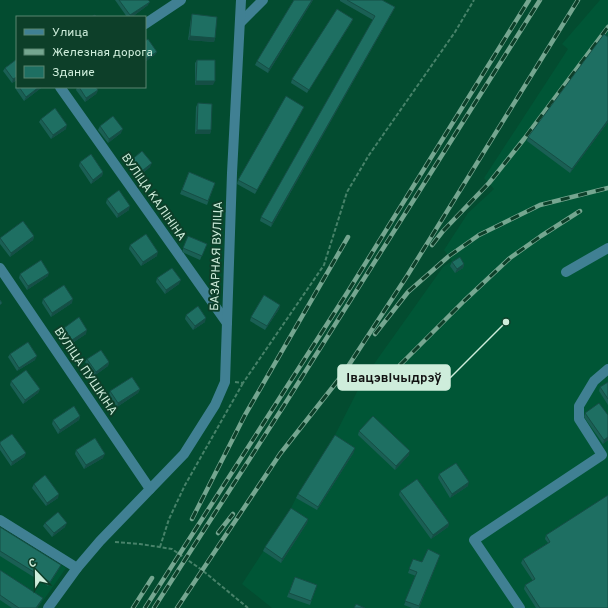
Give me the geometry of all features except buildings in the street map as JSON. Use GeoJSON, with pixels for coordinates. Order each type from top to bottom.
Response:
{"type":"FeatureCollection","features":[{"type":"Feature","properties":{"kind":"street"},"geometry":{"type":"LineString","coordinates":[[146,23],[181,0]]}},
{"type":"Feature","properties":{"kind":"street","name":"БАЗАРНАЯ ВУЛІЦА"},"geometry":{"type":"LineString","coordinates":[[48,608],[77,568],[100,540],[184,454],[212,411],[225,382],[232,174],[241,0]]}},
{"type":"Feature","properties":{"kind":"street"},"geometry":{"type":"LineString","coordinates":[[241,22],[263,0]]}},
{"type":"Feature","properties":{"kind":"street","name":"ВУЛІЦА КАЛІНІНА"},"geometry":{"type":"LineString","coordinates":[[61,88],[227,323]]}},
{"type":"Feature","properties":{"kind":"street"},"geometry":{"type":"LineString","coordinates":[[566,272],[608,248]]}},
{"type":"Feature","properties":{"kind":"street","name":"ВУЛІЦА ПУШКІНА"},"geometry":{"type":"LineString","coordinates":[[0,268],[150,489]]}},
{"type":"Feature","properties":{"kind":"street"},"geometry":{"type":"LineString","coordinates":[[520,608],[474,540],[602,455],[579,419],[579,406],[594,381],[608,369]]}},
{"type":"Feature","properties":{"kind":"street"},"geometry":{"type":"LineString","coordinates":[[0,520],[77,568]]}},
{"type":"Feature","properties":{"kind":"path"},"geometry":{"type":"LineString","coordinates":[[160,548],[169,519],[185,485],[243,383],[324,265],[347,192],[369,155],[455,32],[474,0]]}},
{"type":"Feature","properties":{"kind":"path"},"geometry":{"type":"LineString","coordinates":[[225,382],[243,383]]}},
{"type":"Feature","properties":{"kind":"path"},"geometry":{"type":"LineString","coordinates":[[100,540],[140,544],[172,550],[202,570],[248,608]]}},
{"type":"Feature","properties":{"kind":"shaded area"},"geometry":{"type":"Polygon","coordinates":[[[600,0],[608,0],[608,608],[272,608],[242,584],[289,512],[296,498],[333,439],[364,378],[443,267],[452,261],[444,250],[468,213],[494,189],[484,178],[568,49],[562,44],[600,0]]]}},
{"type":"Feature","properties":{"kind":"shaded area"},"geometry":{"type":"Polygon","coordinates":[[[0,527],[66,568],[38,608],[0,608],[0,527]]]}},
{"type":"Feature","properties":{"kind":"railway"},"geometry":{"type":"LineString","coordinates":[[145,608],[347,293],[529,0]]}},
{"type":"Feature","properties":{"kind":"railway"},"geometry":{"type":"LineString","coordinates":[[154,608],[540,0]]}},
{"type":"Feature","properties":{"kind":"railway"},"geometry":{"type":"LineString","coordinates":[[177,608],[280,454],[343,374],[407,276],[578,0]]}},
{"type":"Feature","properties":{"kind":"railway"},"geometry":{"type":"LineString","coordinates":[[432,245],[443,231],[489,183],[608,27]]}},
{"type":"Feature","properties":{"kind":"railway"},"geometry":{"type":"LineString","coordinates":[[375,334],[408,292],[449,256],[479,235],[540,205],[608,188]]}},
{"type":"Feature","properties":{"kind":"railway"},"geometry":{"type":"LineString","coordinates":[[400,365],[464,301],[510,258],[580,211]]}},
{"type":"Feature","properties":{"kind":"railway"},"geometry":{"type":"LineString","coordinates":[[192,519],[245,415],[348,237]]}},
{"type":"Feature","properties":{"kind":"railway"},"geometry":{"type":"LineString","coordinates":[[218,533],[233,514]]}},
{"type":"Feature","properties":{"kind":"railway"},"geometry":{"type":"LineString","coordinates":[[133,608],[152,578]]}},
{"type":"Feature","properties":{"kind":"place","name":"Івацэвічыдрэў"},"geometry":{"type":"Point","coordinates":[506,322]}}]}
